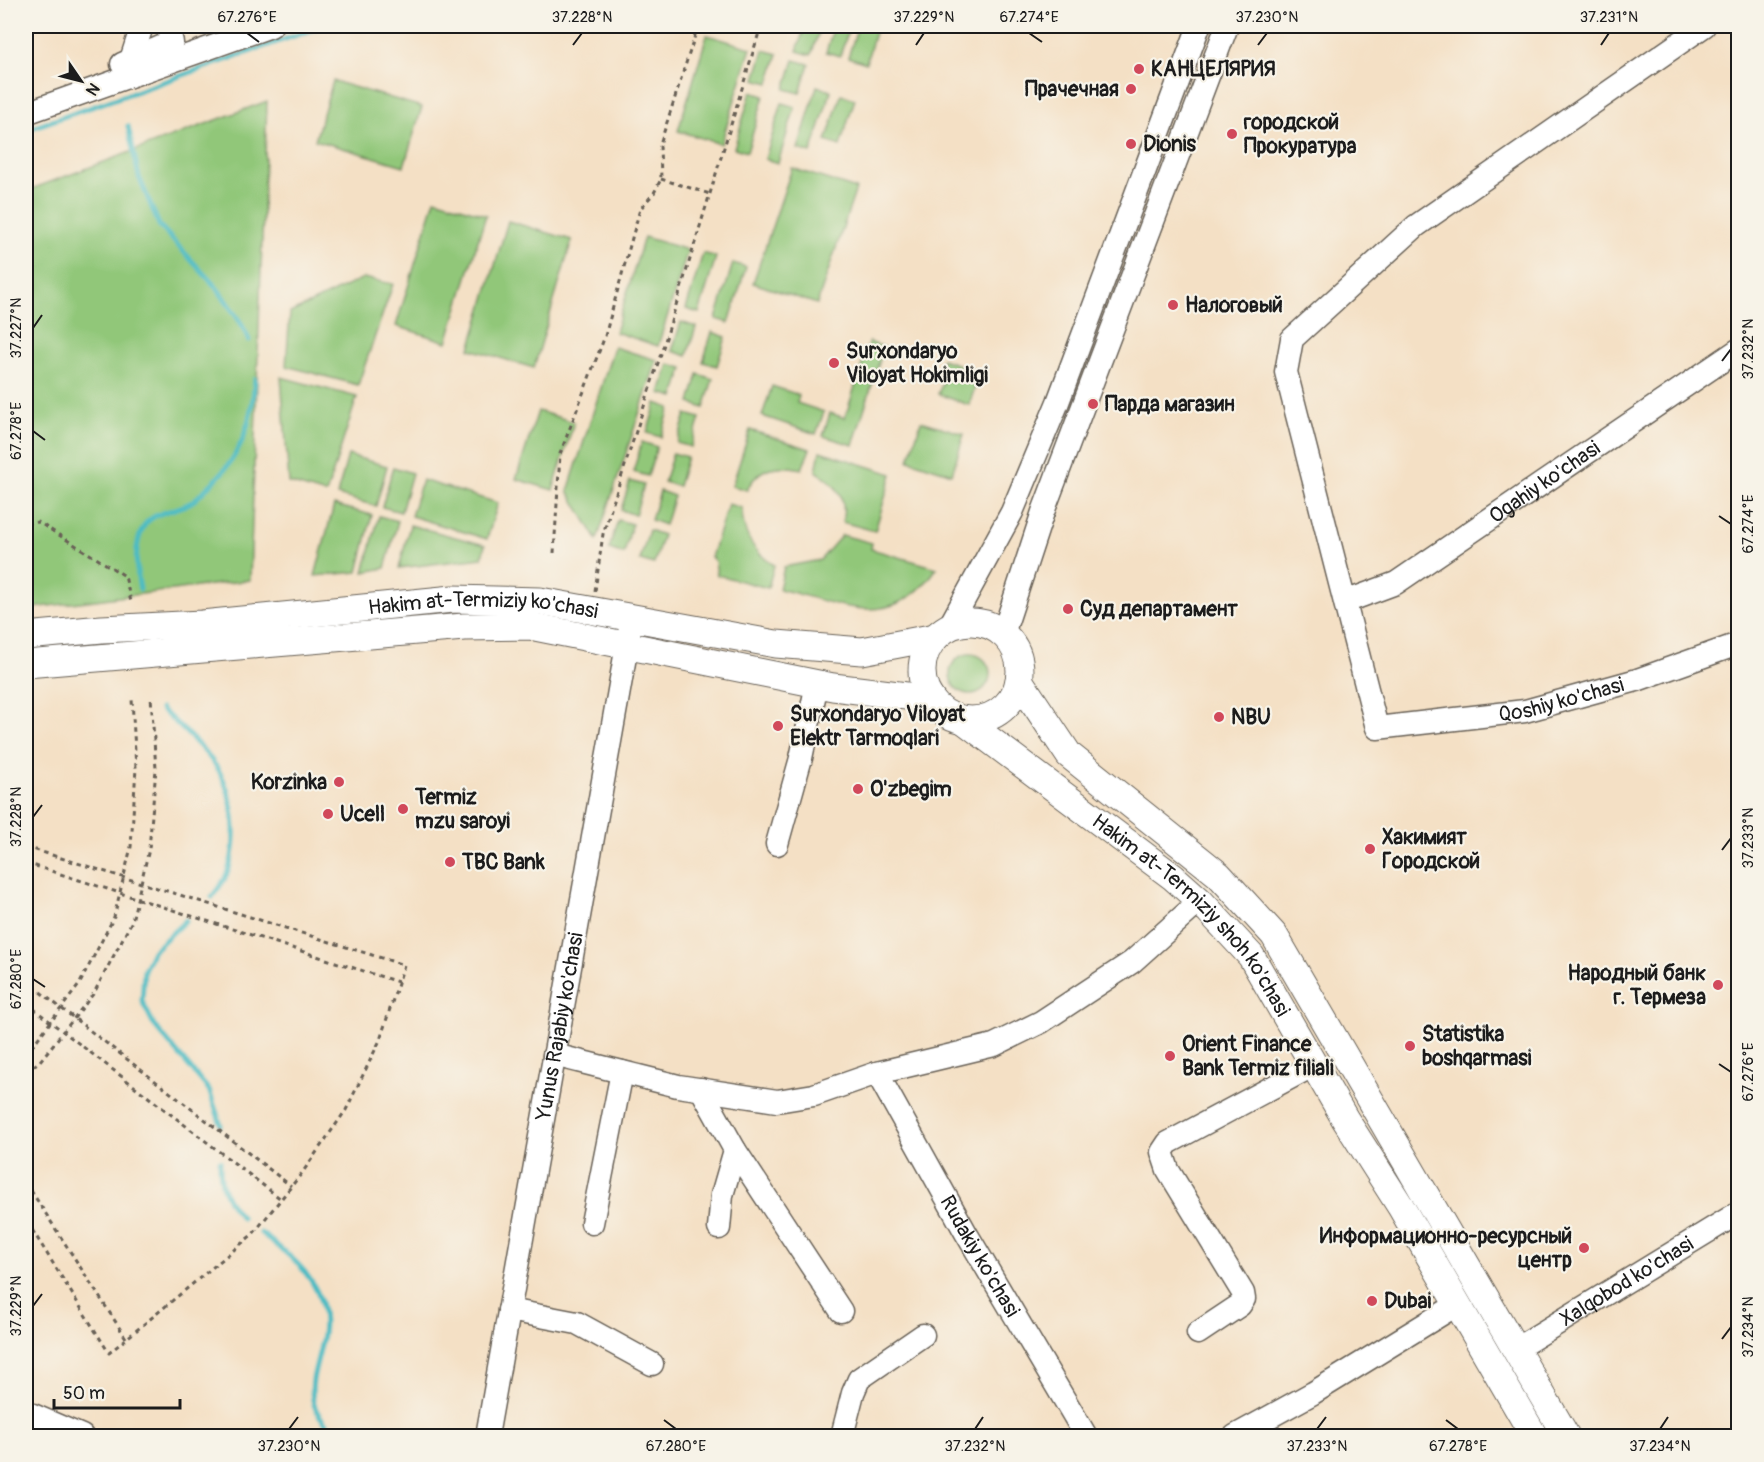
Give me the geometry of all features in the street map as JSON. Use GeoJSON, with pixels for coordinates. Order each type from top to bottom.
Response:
{"type":"FeatureCollection","features":[{"type":"Feature","properties":{"kind":"main road","name":"Hakim at-Termiziy ko'chasi"},"geometry":{"type":"LineString","coordinates":[[26,636],[102,629],[202,624],[453,598],[540,601],[592,610],[629,630],[817,684],[931,699]]}},
{"type":"Feature","properties":{"kind":"main road"},"geometry":{"type":"LineString","coordinates":[[977,622],[991,626],[1003,634],[1014,647],[1019,663],[1019,680],[1014,694],[992,715],[977,720],[950,716],[931,699],[924,684],[922,667],[926,651],[943,632],[963,623],[977,622]]}},
{"type":"Feature","properties":{"kind":"main road","name":"Hakim at-Termiziy ko'chasi"},"geometry":{"type":"LineString","coordinates":[[26,664],[464,627],[530,626],[629,630],[862,651],[943,632]]}},
{"type":"Feature","properties":{"kind":"main road","name":"Hakim at-Termiziy shoh ko'chasi"},"geometry":{"type":"LineString","coordinates":[[1019,680],[1069,755],[1219,875],[1274,935],[1566,1437]]}},
{"type":"Feature","properties":{"kind":"main road","name":"Hakim at-Termiziy shoh ko'chasi"},"geometry":{"type":"LineString","coordinates":[[962,719],[1173,877],[1200,901],[1251,956],[1458,1304],[1533,1437]]}},
{"type":"Feature","properties":{"kind":"street"},"geometry":{"type":"LineString","coordinates":[[131,60],[141,26]]}},
{"type":"Feature","properties":{"kind":"street"},"geometry":{"type":"LineString","coordinates":[[111,83],[118,66],[172,42],[167,26]]}},
{"type":"Feature","properties":{"kind":"street"},"geometry":{"type":"LineString","coordinates":[[26,113],[271,26]]}},
{"type":"Feature","properties":{"kind":"street"},"geometry":{"type":"LineString","coordinates":[[943,632],[1012,512],[1031,468],[1199,26]]}},
{"type":"Feature","properties":{"kind":"street"},"geometry":{"type":"LineString","coordinates":[[1003,634],[1042,512],[1227,26]]}},
{"type":"Feature","properties":{"kind":"street"},"geometry":{"type":"LineString","coordinates":[[1345,602],[1286,372],[1292,339],[1416,226],[1704,26]]}},
{"type":"Feature","properties":{"kind":"street","name":"Ogahiy ko'chasi"},"geometry":{"type":"LineString","coordinates":[[1345,602],[1396,583],[1738,350]]}},
{"type":"Feature","properties":{"kind":"street","name":"Qoshiy ko'chasi"},"geometry":{"type":"LineString","coordinates":[[1345,602],[1377,728],[1525,711],[1637,680],[1738,644]]}},
{"type":"Feature","properties":{"kind":"street","name":"Yunus Rajabiy ko'chasi"},"geometry":{"type":"LineString","coordinates":[[487,1437],[629,630]]}},
{"type":"Feature","properties":{"kind":"street"},"geometry":{"type":"LineString","coordinates":[[777,844],[801,758],[817,684]]}},
{"type":"Feature","properties":{"kind":"street"},"geometry":{"type":"LineString","coordinates":[[554,1055],[701,1089],[777,1101],[814,1095],[877,1073],[994,1045],[1041,1022],[1132,962],[1200,901]]}},
{"type":"Feature","properties":{"kind":"street"},"geometry":{"type":"LineString","coordinates":[[1198,1333],[1240,1305],[1244,1299],[1243,1293],[1168,1170],[1162,1152],[1168,1143],[1314,1065]]}},
{"type":"Feature","properties":{"kind":"street"},"geometry":{"type":"LineString","coordinates":[[592,1223],[622,1072]]}},
{"type":"Feature","properties":{"kind":"street","name":"Rudakiy ko'chasi"},"geometry":{"type":"LineString","coordinates":[[877,1073],[966,1233],[1086,1437]]}},
{"type":"Feature","properties":{"kind":"street"},"geometry":{"type":"LineString","coordinates":[[701,1089],[735,1150],[841,1311]]}},
{"type":"Feature","properties":{"kind":"street"},"geometry":{"type":"LineString","coordinates":[[719,1228],[722,1195],[735,1150]]}},
{"type":"Feature","properties":{"kind":"street","name":"Xalqobod ko'chasi"},"geometry":{"type":"LineString","coordinates":[[1514,1350],[1738,1213]]}},
{"type":"Feature","properties":{"kind":"street"},"geometry":{"type":"LineString","coordinates":[[1235,1437],[1313,1393],[1458,1304]]}},
{"type":"Feature","properties":{"kind":"street"},"geometry":{"type":"LineString","coordinates":[[509,1310],[577,1323],[652,1364]]}},
{"type":"Feature","properties":{"kind":"street"},"geometry":{"type":"LineString","coordinates":[[843,1437],[853,1392],[859,1379],[923,1335]]}},
{"type":"Feature","properties":{"kind":"street"},"geometry":{"type":"LineString","coordinates":[[26,1413],[82,1437]]}},
{"type":"Feature","properties":{"kind":"path"},"geometry":{"type":"LineString","coordinates":[[554,553],[560,454],[605,336],[640,210],[654,193],[661,179],[660,144],[698,26]]}},
{"type":"Feature","properties":{"kind":"path"},"geometry":{"type":"LineString","coordinates":[[592,610],[603,534],[761,26]]}},
{"type":"Feature","properties":{"kind":"path"},"geometry":{"type":"LineString","coordinates":[[661,179],[710,194]]}},
{"type":"Feature","properties":{"kind":"path"},"geometry":{"type":"LineString","coordinates":[[26,524],[38,522],[124,576],[131,602]]}},
{"type":"Feature","properties":{"kind":"path"},"geometry":{"type":"LineString","coordinates":[[26,1072],[40,1061],[94,993],[132,921],[149,849],[156,769],[151,698]]}},
{"type":"Feature","properties":{"kind":"path"},"geometry":{"type":"LineString","coordinates":[[26,1054],[79,985],[114,917],[131,847],[136,768],[132,699]]}},
{"type":"Feature","properties":{"kind":"path"},"geometry":{"type":"LineString","coordinates":[[26,847],[404,965],[380,1040],[346,1110],[291,1186],[253,1234],[109,1353],[26,1220]]}},
{"type":"Feature","properties":{"kind":"path"},"geometry":{"type":"LineString","coordinates":[[26,863],[398,982]]}},
{"type":"Feature","properties":{"kind":"path"},"geometry":{"type":"LineString","coordinates":[[26,981],[291,1186]]}},
{"type":"Feature","properties":{"kind":"path"},"geometry":{"type":"LineString","coordinates":[[26,1003],[281,1199]]}},
{"type":"Feature","properties":{"kind":"path"},"geometry":{"type":"LineString","coordinates":[[26,1183],[126,1338]]}},
{"type":"Feature","properties":{"kind":"green space"},"geometry":{"type":"Polygon","coordinates":[[[805,26],[821,26],[811,55],[797,51],[805,26]]]}},
{"type":"Feature","properties":{"kind":"green space"},"geometry":{"type":"Polygon","coordinates":[[[834,26],[850,26],[840,56],[826,52],[834,26]]]}},
{"type":"Feature","properties":{"kind":"green space"},"geometry":{"type":"Polygon","coordinates":[[[858,26],[877,26],[866,63],[848,57],[858,26]]]}},
{"type":"Feature","properties":{"kind":"green space"},"geometry":{"type":"Polygon","coordinates":[[[707,35],[751,48],[721,144],[678,131],[707,35]]]}},
{"type":"Feature","properties":{"kind":"green space"},"geometry":{"type":"Polygon","coordinates":[[[764,50],[778,54],[769,83],[755,79],[764,50]]]}},
{"type":"Feature","properties":{"kind":"green space"},"geometry":{"type":"Polygon","coordinates":[[[794,60],[809,64],[800,93],[785,89],[794,60]]]}},
{"type":"Feature","properties":{"kind":"green space"},"geometry":{"type":"Polygon","coordinates":[[[333,81],[422,107],[404,166],[315,140],[333,81]]]}},
{"type":"Feature","properties":{"kind":"green space"},"geometry":{"type":"Polygon","coordinates":[[[817,86],[831,91],[811,153],[798,149],[817,86]]]}},
{"type":"Feature","properties":{"kind":"green space"},"geometry":{"type":"Polygon","coordinates":[[[751,92],[764,96],[747,152],[734,148],[751,92]]]}},
{"type":"Feature","properties":{"kind":"green space"},"geometry":{"type":"Polygon","coordinates":[[[841,95],[855,99],[840,146],[826,141],[841,95]]]}},
{"type":"Feature","properties":{"kind":"green space"},"geometry":{"type":"Polygon","coordinates":[[[267,101],[250,580],[26,609],[26,191],[267,101]]]}},
{"type":"Feature","properties":{"kind":"green space"},"geometry":{"type":"Polygon","coordinates":[[[782,103],[795,107],[778,163],[765,159],[782,103]]]}},
{"type":"Feature","properties":{"kind":"green space"},"geometry":{"type":"Polygon","coordinates":[[[792,168],[856,189],[817,304],[753,283],[792,168]]]}},
{"type":"Feature","properties":{"kind":"green space"},"geometry":{"type":"Polygon","coordinates":[[[435,199],[486,215],[447,342],[396,326],[435,199]]]}},
{"type":"Feature","properties":{"kind":"green space"},"geometry":{"type":"Polygon","coordinates":[[[508,221],[572,240],[534,368],[470,349],[508,221]]]}},
{"type":"Feature","properties":{"kind":"green space"},"geometry":{"type":"Polygon","coordinates":[[[644,237],[688,250],[658,346],[615,332],[644,237]]]}},
{"type":"Feature","properties":{"kind":"green space"},"geometry":{"type":"Polygon","coordinates":[[[703,253],[716,257],[699,313],[686,309],[703,253]]]}},
{"type":"Feature","properties":{"kind":"green space"},"geometry":{"type":"Polygon","coordinates":[[[733,263],[746,267],[729,323],[716,319],[733,263]]]}},
{"type":"Feature","properties":{"kind":"green space"},"geometry":{"type":"Polygon","coordinates":[[[363,278],[393,284],[358,385],[286,366],[290,313],[363,278]]]}},
{"type":"Feature","properties":{"kind":"green space"},"geometry":{"type":"Polygon","coordinates":[[[681,322],[696,327],[687,356],[672,351],[681,322]]]}},
{"type":"Feature","properties":{"kind":"green space"},"geometry":{"type":"Polygon","coordinates":[[[712,332],[726,337],[717,366],[703,362],[712,332]]]}},
{"type":"Feature","properties":{"kind":"green space"},"geometry":{"type":"Polygon","coordinates":[[[869,342],[884,347],[853,445],[823,436],[830,413],[845,418],[869,342]]]}},
{"type":"Feature","properties":{"kind":"green space"},"geometry":{"type":"Polygon","coordinates":[[[614,347],[657,360],[597,540],[568,491],[614,347]]]}},
{"type":"Feature","properties":{"kind":"green space"},"geometry":{"type":"Polygon","coordinates":[[[942,359],[980,372],[969,405],[938,394],[943,382],[935,379],[942,359]]]}},
{"type":"Feature","properties":{"kind":"green space"},"geometry":{"type":"Polygon","coordinates":[[[669,364],[683,368],[674,397],[660,393],[669,364]]]}},
{"type":"Feature","properties":{"kind":"green space"},"geometry":{"type":"Polygon","coordinates":[[[698,374],[713,379],[704,408],[690,403],[698,374]]]}},
{"type":"Feature","properties":{"kind":"green space"},"geometry":{"type":"Polygon","coordinates":[[[281,377],[357,397],[326,494],[289,483],[281,377]]]}},
{"type":"Feature","properties":{"kind":"green space"},"geometry":{"type":"Polygon","coordinates":[[[772,386],[799,395],[797,403],[824,412],[816,434],[762,416],[772,386]]]}},
{"type":"Feature","properties":{"kind":"green space"},"geometry":{"type":"Polygon","coordinates":[[[656,403],[670,408],[661,437],[647,433],[656,403]]]}},
{"type":"Feature","properties":{"kind":"green space"},"geometry":{"type":"Polygon","coordinates":[[[538,411],[574,422],[553,490],[516,479],[538,411]]]}},
{"type":"Feature","properties":{"kind":"green space"},"geometry":{"type":"Polygon","coordinates":[[[686,414],[700,418],[691,447],[677,443],[686,414]]]}},
{"type":"Feature","properties":{"kind":"green space"},"geometry":{"type":"Polygon","coordinates":[[[921,421],[964,434],[952,474],[909,460],[921,421]]]}},
{"type":"Feature","properties":{"kind":"green space"},"geometry":{"type":"Polygon","coordinates":[[[750,430],[810,449],[802,469],[770,468],[757,475],[747,490],[732,486],[750,430]]]}},
{"type":"Feature","properties":{"kind":"green space"},"geometry":{"type":"Polygon","coordinates":[[[642,442],[657,447],[648,476],[633,472],[642,442]]]}},
{"type":"Feature","properties":{"kind":"green space"},"geometry":{"type":"Polygon","coordinates":[[[820,451],[892,474],[875,531],[842,522],[843,506],[839,492],[816,471],[820,451]]]}},
{"type":"Feature","properties":{"kind":"green space"},"geometry":{"type":"Polygon","coordinates":[[[673,453],[687,457],[678,486],[664,482],[673,453]]]}},
{"type":"Feature","properties":{"kind":"green space"},"geometry":{"type":"Polygon","coordinates":[[[348,455],[387,466],[376,506],[337,495],[348,455]]]}},
{"type":"Feature","properties":{"kind":"green space"},"geometry":{"type":"Polygon","coordinates":[[[393,467],[412,473],[401,512],[382,507],[393,467]]]}},
{"type":"Feature","properties":{"kind":"green space"},"geometry":{"type":"Polygon","coordinates":[[[422,480],[498,503],[487,539],[411,516],[422,480]]]}},
{"type":"Feature","properties":{"kind":"green space"},"geometry":{"type":"Polygon","coordinates":[[[630,481],[644,485],[635,515],[621,510],[630,481]]]}},
{"type":"Feature","properties":{"kind":"green space"},"geometry":{"type":"Polygon","coordinates":[[[660,491],[674,496],[665,525],[651,520],[660,491]]]}},
{"type":"Feature","properties":{"kind":"green space"},"geometry":{"type":"Polygon","coordinates":[[[728,504],[742,508],[742,517],[750,541],[766,560],[774,565],[768,588],[717,575],[715,561],[711,557],[728,504]]]}},
{"type":"Feature","properties":{"kind":"green space"},"geometry":{"type":"Polygon","coordinates":[[[334,505],[372,515],[358,572],[315,576],[334,505]]]}},
{"type":"Feature","properties":{"kind":"green space"},"geometry":{"type":"Polygon","coordinates":[[[379,516],[398,521],[385,568],[364,572],[379,516]]]}},
{"type":"Feature","properties":{"kind":"green space"},"geometry":{"type":"Polygon","coordinates":[[[618,520],[632,524],[624,554],[609,549],[618,520]]]}},
{"type":"Feature","properties":{"kind":"green space"},"geometry":{"type":"Polygon","coordinates":[[[410,525],[485,545],[482,558],[399,568],[410,525]]]}},
{"type":"Feature","properties":{"kind":"green space"},"geometry":{"type":"Polygon","coordinates":[[[649,530],[663,535],[654,564],[640,560],[649,530]]]}},
{"type":"Feature","properties":{"kind":"green space"},"geometry":{"type":"Polygon","coordinates":[[[842,535],[872,543],[871,549],[937,568],[920,588],[902,601],[884,608],[865,609],[845,606],[779,589],[784,567],[820,560],[842,535]]]}},
{"type":"Feature","properties":{"kind":"green space"},"geometry":{"type":"Polygon","coordinates":[[[970,654],[984,660],[990,674],[984,688],[970,694],[956,688],[950,674],[956,660],[970,654]]]}},
{"type":"Feature","properties":{"kind":"waterway"},"geometry":{"type":"LineString","coordinates":[[26,130],[323,26]]}},
{"type":"Feature","properties":{"kind":"waterway"},"geometry":{"type":"LineString","coordinates":[[128,126],[139,177],[159,225],[217,288],[241,323],[249,340]]}},
{"type":"Feature","properties":{"kind":"waterway"},"geometry":{"type":"LineString","coordinates":[[140,589],[137,549],[144,526],[152,518],[193,501],[228,465],[243,440],[251,412],[255,379]]}},
{"type":"Feature","properties":{"kind":"waterway"},"geometry":{"type":"LineString","coordinates":[[161,709],[195,741],[213,762],[231,802],[233,850],[225,878],[212,897]]}},
{"type":"Feature","properties":{"kind":"waterway"},"geometry":{"type":"LineString","coordinates":[[186,920],[153,951],[144,970],[142,1001],[154,1025],[209,1090],[221,1125]]}},
{"type":"Feature","properties":{"kind":"waterway"},"geometry":{"type":"LineString","coordinates":[[220,1161],[224,1191],[231,1205],[242,1218]]}},
{"type":"Feature","properties":{"kind":"waterway"},"geometry":{"type":"LineString","coordinates":[[261,1233],[297,1263],[317,1291],[324,1321],[312,1391],[315,1407],[324,1422],[343,1436]]}},
{"type":"Feature","properties":{"kind":"place","name":"КАНЦЕЛЯРИЯ"},"geometry":{"type":"Point","coordinates":[1139,69]}},
{"type":"Feature","properties":{"kind":"place","name":"Прачечная"},"geometry":{"type":"Point","coordinates":[1131,89]}},
{"type":"Feature","properties":{"kind":"place","name":"городской Прокуратура"},"geometry":{"type":"Point","coordinates":[1232,134]}},
{"type":"Feature","properties":{"kind":"place","name":"Dionis"},"geometry":{"type":"Point","coordinates":[1131,144]}},
{"type":"Feature","properties":{"kind":"place","name":"Налоговый"},"geometry":{"type":"Point","coordinates":[1173,305]}},
{"type":"Feature","properties":{"kind":"place","name":"Surxondaryo Viloyat Hokimligi"},"geometry":{"type":"Point","coordinates":[834,363]}},
{"type":"Feature","properties":{"kind":"place","name":"Парда магазин"},"geometry":{"type":"Point","coordinates":[1093,404]}},
{"type":"Feature","properties":{"kind":"place","name":"Суд департамент"},"geometry":{"type":"Point","coordinates":[1068,609]}},
{"type":"Feature","properties":{"kind":"place","name":"NBU"},"geometry":{"type":"Point","coordinates":[1219,717]}},
{"type":"Feature","properties":{"kind":"place","name":"Surxondaryo Viloyat Elektr Tarmoqlari"},"geometry":{"type":"Point","coordinates":[778,726]}},
{"type":"Feature","properties":{"kind":"place","name":"Korzinka"},"geometry":{"type":"Point","coordinates":[339,782]}},
{"type":"Feature","properties":{"kind":"place","name":"O'zbegim"},"geometry":{"type":"Point","coordinates":[858,789]}},
{"type":"Feature","properties":{"kind":"place","name":"Termiz mzu saroyi"},"geometry":{"type":"Point","coordinates":[403,809]}},
{"type":"Feature","properties":{"kind":"place","name":"Ucell"},"geometry":{"type":"Point","coordinates":[328,814]}},
{"type":"Feature","properties":{"kind":"place","name":"Хакимият Городской"},"geometry":{"type":"Point","coordinates":[1370,849]}},
{"type":"Feature","properties":{"kind":"place","name":"TBC Bank"},"geometry":{"type":"Point","coordinates":[450,862]}},
{"type":"Feature","properties":{"kind":"place","name":"Народный банк г. Термеза"},"geometry":{"type":"Point","coordinates":[1718,985]}},
{"type":"Feature","properties":{"kind":"place","name":"Statistika boshqarmasi"},"geometry":{"type":"Point","coordinates":[1410,1046]}},
{"type":"Feature","properties":{"kind":"place","name":"Orient Finance Bank Termiz filiali"},"geometry":{"type":"Point","coordinates":[1170,1056]}},
{"type":"Feature","properties":{"kind":"place","name":"Информационно-ресурсный центр"},"geometry":{"type":"Point","coordinates":[1584,1248]}},
{"type":"Feature","properties":{"kind":"place","name":"Dubai"},"geometry":{"type":"Point","coordinates":[1372,1301]}}]}
